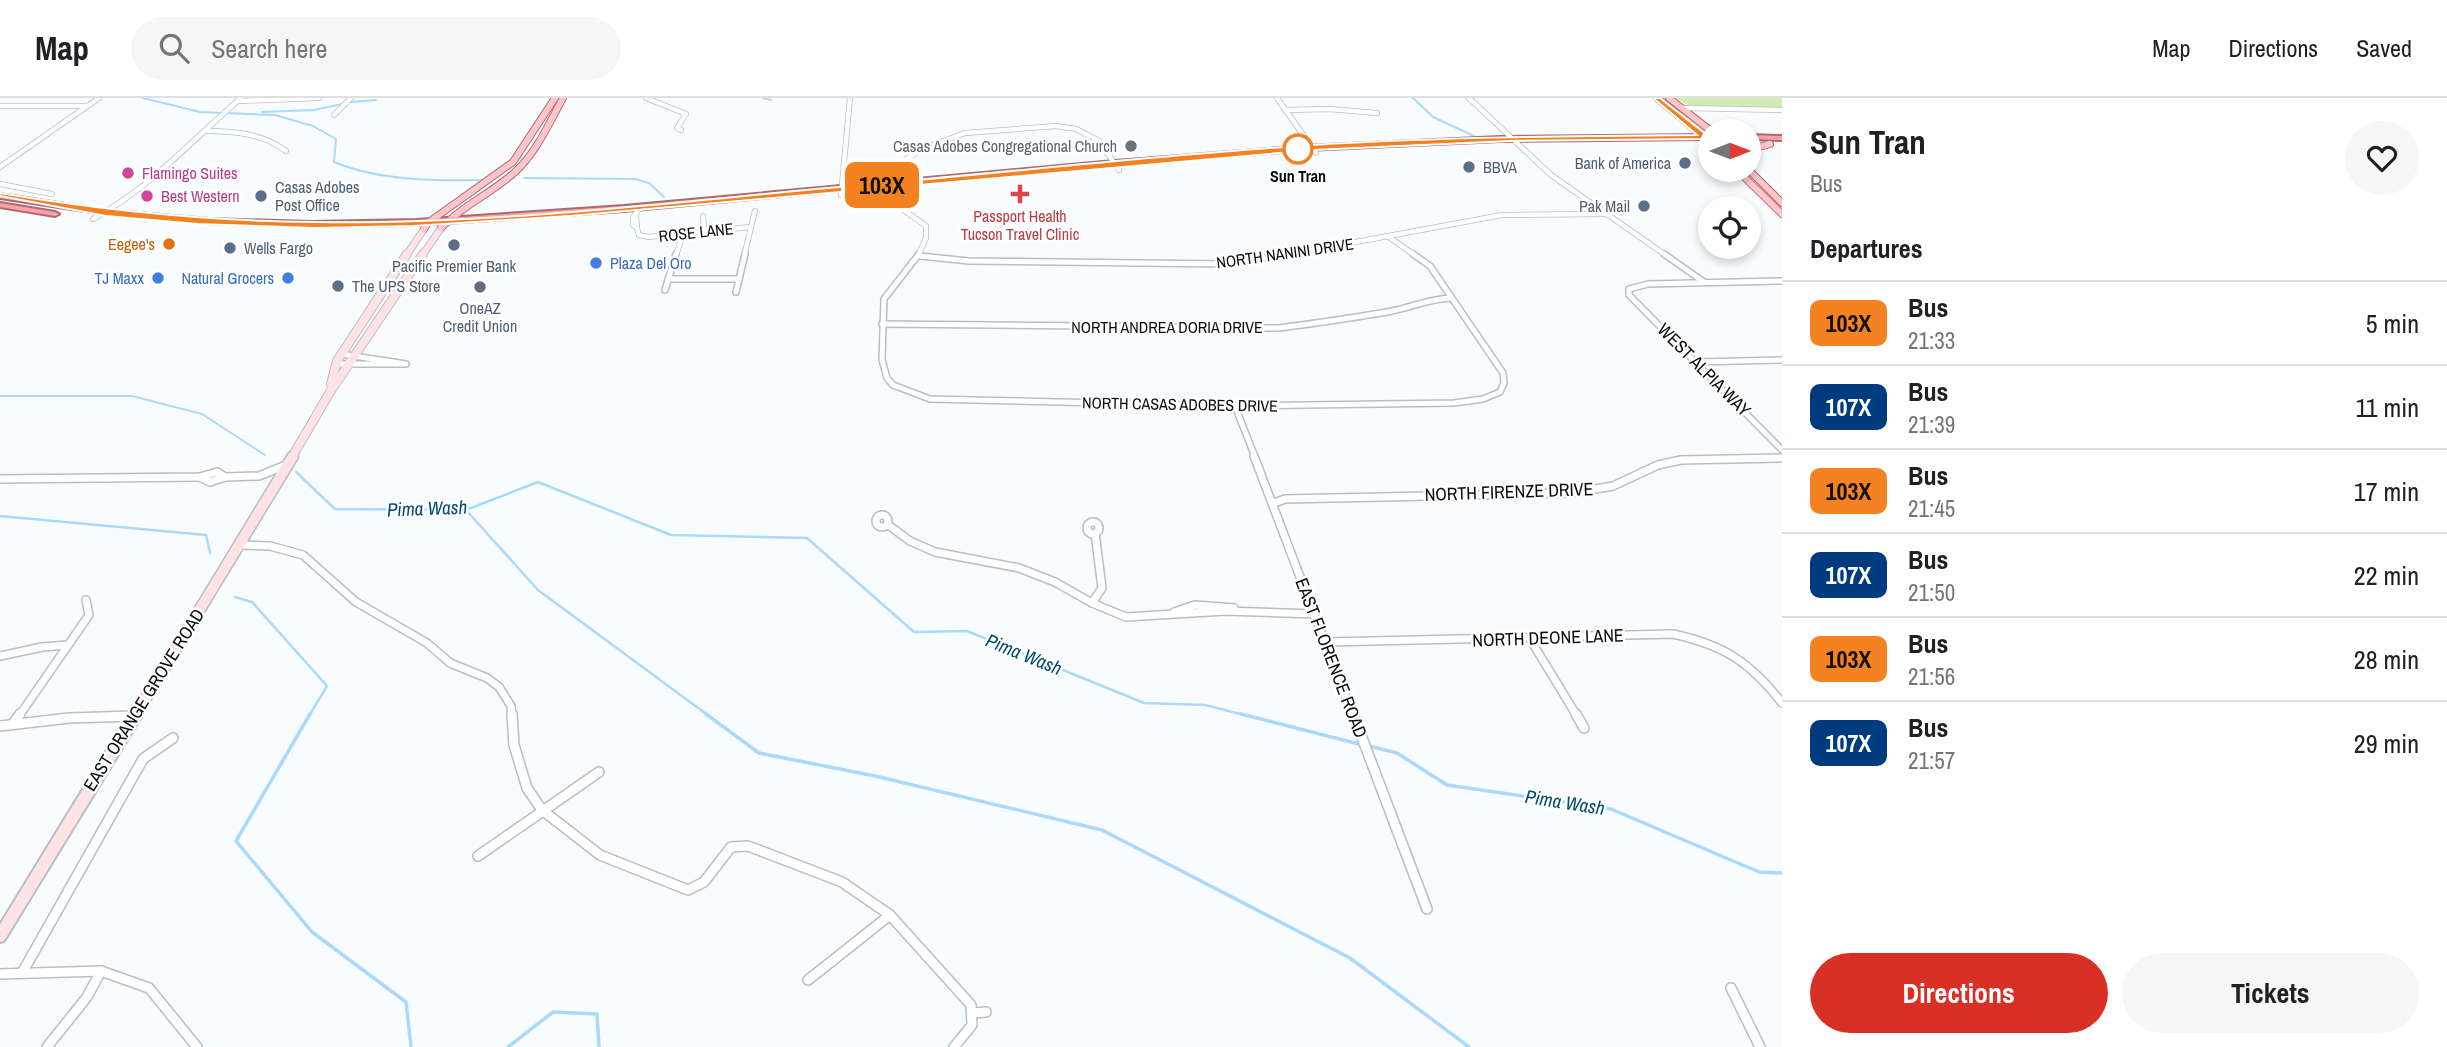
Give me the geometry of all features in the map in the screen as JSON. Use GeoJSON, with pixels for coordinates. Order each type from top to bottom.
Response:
{"type":"FeatureCollection","features":[{"type":"Feature","properties":{"kind":"highway"},"geometry":{"type":"LineString","coordinates":[[1761,137],[1782,138]]}},
{"type":"Feature","properties":{"kind":"highway"},"geometry":{"type":"LineString","coordinates":[[0,205],[93,219],[266,231],[427,226],[638,212],[1314,150],[1698,138]]}},
{"type":"Feature","properties":{"kind":"highway"},"geometry":{"type":"LineString","coordinates":[[1761,144],[1782,144]]}},
{"type":"Feature","properties":{"kind":"highway"},"geometry":{"type":"LineString","coordinates":[[0,196],[106,213],[272,224],[427,226]]}},
{"type":"Feature","properties":{"kind":"main road"},"geometry":{"type":"LineString","coordinates":[[330,392],[336,363],[341,354],[427,226],[513,162],[555,98]]}},
{"type":"Feature","properties":{"kind":"main road"},"geometry":{"type":"LineString","coordinates":[[444,225],[471,201],[510,176],[524,163],[563,98]]}},
{"type":"Feature","properties":{"kind":"main road"},"geometry":{"type":"LineString","coordinates":[[1657,98],[1698,130]]}},
{"type":"Feature","properties":{"kind":"main road"},"geometry":{"type":"LineString","coordinates":[[1668,98],[1682,108],[1698,126]]}},
{"type":"Feature","properties":{"kind":"main road"},"geometry":{"type":"LineString","coordinates":[[1761,146],[1770,144]]}},
{"type":"Feature","properties":{"kind":"main road"},"geometry":{"type":"LineString","coordinates":[[1751,182],[1782,212]]}},
{"type":"Feature","properties":{"kind":"main road"},"geometry":{"type":"LineString","coordinates":[[1761,182],[1782,203]]}},
{"type":"Feature","properties":{"kind":"main road","name":"EAST ORANGE GROVE ROAD"},"geometry":{"type":"LineString","coordinates":[[0,936],[240,545],[330,392],[444,225]]}},
{"type":"Feature","properties":{"kind":"street"},"geometry":{"type":"LineString","coordinates":[[43,106],[49,98]]}},
{"type":"Feature","properties":{"kind":"street"},"geometry":{"type":"LineString","coordinates":[[0,167],[99,98]]}},
{"type":"Feature","properties":{"kind":"street"},"geometry":{"type":"LineString","coordinates":[[93,219],[119,206],[207,131],[239,99],[319,98]]}},
{"type":"Feature","properties":{"kind":"street"},"geometry":{"type":"LineString","coordinates":[[334,115],[351,98]]}},
{"type":"Feature","properties":{"kind":"street"},"geometry":{"type":"LineString","coordinates":[[646,98],[685,114],[677,128],[681,130]]}},
{"type":"Feature","properties":{"kind":"street"},"geometry":{"type":"LineString","coordinates":[[842,192],[850,98]]}},
{"type":"Feature","properties":{"kind":"street"},"geometry":{"type":"LineString","coordinates":[[1277,98],[1314,150]]}},
{"type":"Feature","properties":{"kind":"street"},"geometry":{"type":"LineString","coordinates":[[1469,98],[1551,175],[1705,283],[1782,281]]}},
{"type":"Feature","properties":{"kind":"street"},"geometry":{"type":"LineString","coordinates":[[0,106],[86,106]]}},
{"type":"Feature","properties":{"kind":"street"},"geometry":{"type":"LineString","coordinates":[[1682,108],[1782,110]]}},
{"type":"Feature","properties":{"kind":"street"},"geometry":{"type":"LineString","coordinates":[[1285,110],[1330,109],[1377,113]]}},
{"type":"Feature","properties":{"kind":"street"},"geometry":{"type":"LineString","coordinates":[[920,256],[928,237],[926,226],[904,210],[884,188],[884,174],[922,149],[965,132],[1071,128],[1099,141],[1117,167]]}},
{"type":"Feature","properties":{"kind":"street"},"geometry":{"type":"LineString","coordinates":[[207,131],[225,131],[270,139],[286,152]]}},
{"type":"Feature","properties":{"kind":"street"},"geometry":{"type":"LineString","coordinates":[[0,184],[52,194]]}},
{"type":"Feature","properties":{"kind":"street"},"geometry":{"type":"LineString","coordinates":[[736,292],[755,211]]}},
{"type":"Feature","properties":{"kind":"street","name":"ROSE LANE"},"geometry":{"type":"LineString","coordinates":[[638,212],[633,225],[641,235],[751,227]]}},
{"type":"Feature","properties":{"kind":"street","name":"NORTH NANINI DRIVE"},"geometry":{"type":"LineString","coordinates":[[920,256],[969,261],[1224,264],[1502,215],[1606,214]]}},
{"type":"Feature","properties":{"kind":"street"},"geometry":{"type":"LineString","coordinates":[[703,216],[704,231]]}},
{"type":"Feature","properties":{"kind":"street"},"geometry":{"type":"LineString","coordinates":[[665,290],[683,233]]}},
{"type":"Feature","properties":{"kind":"street","name":"NORTH CASAS ADOBES DRIVE"},"geometry":{"type":"LineString","coordinates":[[920,256],[885,297],[882,308],[880,364],[884,375],[900,389],[930,399],[1235,407],[1454,403],[1483,399],[1500,392],[1504,383],[1503,373],[1430,266],[1389,237]]}},
{"type":"Feature","properties":{"kind":"street"},"geometry":{"type":"LineString","coordinates":[[668,279],[739,279]]}},
{"type":"Feature","properties":{"kind":"street","name":"WEST ALPIA WAY"},"geometry":{"type":"LineString","coordinates":[[1705,283],[1648,284],[1629,289],[1629,295],[1782,450]]}},
{"type":"Feature","properties":{"kind":"street","name":"NORTH ANDREA DORIA DRIVE"},"geometry":{"type":"LineString","coordinates":[[882,324],[1279,328],[1339,320],[1396,310],[1433,299],[1450,298]]}},
{"type":"Feature","properties":{"kind":"street"},"geometry":{"type":"LineString","coordinates":[[336,363],[406,364],[341,354]]}},
{"type":"Feature","properties":{"kind":"street"},"geometry":{"type":"LineString","coordinates":[[1698,362],[1782,360]]}},
{"type":"Feature","properties":{"kind":"street","name":"EAST FLORENCE ROAD"},"geometry":{"type":"LineString","coordinates":[[1235,407],[1274,503],[1427,909]]}},
{"type":"Feature","properties":{"kind":"street","name":"NORTH FIRENZE DRIVE"},"geometry":{"type":"LineString","coordinates":[[1274,503],[1285,499],[1572,493],[1613,486],[1658,465],[1681,460],[1782,458]]}},
{"type":"Feature","properties":{"kind":"street"},"geometry":{"type":"LineString","coordinates":[[0,479],[200,477],[210,482],[225,477],[259,476],[288,464]]}},
{"type":"Feature","properties":{"kind":"street"},"geometry":{"type":"LineString","coordinates":[[259,476],[276,485]]}},
{"type":"Feature","properties":{"kind":"street"},"geometry":{"type":"LineString","coordinates":[[887,524],[909,541],[935,552],[1019,568],[1055,582],[1126,617],[1247,611],[1314,614]]}},
{"type":"Feature","properties":{"kind":"street"},"geometry":{"type":"LineString","coordinates":[[1093,603],[1102,588],[1095,533]]}},
{"type":"Feature","properties":{"kind":"street"},"geometry":{"type":"LineString","coordinates":[[240,545],[270,545],[303,555],[356,602],[427,643],[450,663],[487,678],[499,687],[511,706],[514,745],[527,788],[542,810],[600,855],[677,888],[694,892],[727,851],[737,843],[842,882],[890,915],[966,997],[973,1013],[972,1025],[954,1047]]}},
{"type":"Feature","properties":{"kind":"street"},"geometry":{"type":"LineString","coordinates":[[13,724],[89,615],[86,600]]}},
{"type":"Feature","properties":{"kind":"street","name":"NORTH DEONE LANE"},"geometry":{"type":"LineString","coordinates":[[1326,642],[1673,634],[1710,641],[1760,674],[1782,703]]}},
{"type":"Feature","properties":{"kind":"street"},"geometry":{"type":"LineString","coordinates":[[1530,639],[1584,728]]}},
{"type":"Feature","properties":{"kind":"street"},"geometry":{"type":"LineString","coordinates":[[0,656],[68,645]]}},
{"type":"Feature","properties":{"kind":"street"},"geometry":{"type":"LineString","coordinates":[[0,726],[135,716]]}},
{"type":"Feature","properties":{"kind":"street"},"geometry":{"type":"LineString","coordinates":[[22,973],[143,759],[173,738]]}},
{"type":"Feature","properties":{"kind":"street"},"geometry":{"type":"LineString","coordinates":[[478,856],[598,772]]}},
{"type":"Feature","properties":{"kind":"street"},"geometry":{"type":"LineString","coordinates":[[808,979],[890,915]]}},
{"type":"Feature","properties":{"kind":"street"},"geometry":{"type":"LineString","coordinates":[[47,1047],[87,997],[101,971]]}},
{"type":"Feature","properties":{"kind":"street"},"geometry":{"type":"LineString","coordinates":[[0,974],[101,971],[149,988],[197,1047]]}},
{"type":"Feature","properties":{"kind":"street"},"geometry":{"type":"LineString","coordinates":[[1731,988],[1760,1047]]}},
{"type":"Feature","properties":{"kind":"street"},"geometry":{"type":"LineString","coordinates":[[973,1013],[986,1012]]}},
{"type":"Feature","properties":{"kind":"green space"},"geometry":{"type":"Polygon","coordinates":[[[1676,98],[1782,98],[1782,108],[1688,106],[1676,98]]]}},
{"type":"Feature","properties":{"kind":"waterway"},"geometry":{"type":"LineString","coordinates":[[143,98],[200,112],[275,115],[313,126],[336,139],[334,162],[370,173],[427,180],[484,180]]}},
{"type":"Feature","properties":{"kind":"waterway"},"geometry":{"type":"LineString","coordinates":[[763,98],[771,100]]}},
{"type":"Feature","properties":{"kind":"waterway"},"geometry":{"type":"LineString","coordinates":[[1413,98],[1433,117],[1474,136]]}},
{"type":"Feature","properties":{"kind":"waterway"},"geometry":{"type":"LineString","coordinates":[[351,102],[376,100]]}},
{"type":"Feature","properties":{"kind":"waterway"},"geometry":{"type":"LineString","coordinates":[[262,112],[314,110],[342,104]]}},
{"type":"Feature","properties":{"kind":"waterway"},"geometry":{"type":"LineString","coordinates":[[524,178],[635,179],[649,183],[664,197]]}},
{"type":"Feature","properties":{"kind":"waterway","name":"Pima Wash"},"geometry":{"type":"LineString","coordinates":[[0,396],[132,396],[202,414],[265,455]]}},
{"type":"Feature","properties":{"kind":"waterway","name":"Pima Wash"},"geometry":{"type":"LineString","coordinates":[[296,472],[335,509],[466,510]]}},
{"type":"Feature","properties":{"kind":"waterway","name":"Pima Wash"},"geometry":{"type":"LineString","coordinates":[[466,510],[538,482],[671,535],[807,538],[914,632],[967,631],[1144,703],[1205,705],[1248,716]]}},
{"type":"Feature","properties":{"kind":"waterway"},"geometry":{"type":"LineString","coordinates":[[466,510],[538,590],[709,716]]}},
{"type":"Feature","properties":{"kind":"waterway"},"geometry":{"type":"LineString","coordinates":[[0,516],[206,535],[210,553]]}},
{"type":"Feature","properties":{"kind":"waterway"},"geometry":{"type":"LineString","coordinates":[[235,597],[252,602],[327,686],[309,716]]}},
{"type":"Feature","properties":{"kind":"waterway"},"geometry":{"type":"LineString","coordinates":[[310,714],[236,841],[312,932],[406,1002],[411,1047]]}},
{"type":"Feature","properties":{"kind":"waterway"},"geometry":{"type":"LineString","coordinates":[[706,714],[759,753],[875,776],[1102,830],[1350,958],[1469,1047]]}},
{"type":"Feature","properties":{"kind":"waterway","name":"Pima Wash"},"geometry":{"type":"LineString","coordinates":[[1241,714],[1363,745]]}},
{"type":"Feature","properties":{"kind":"waterway","name":"Pima Wash"},"geometry":{"type":"LineString","coordinates":[[1369,746],[1397,753],[1447,785],[1611,809],[1759,872],[1782,873]]}},
{"type":"Feature","properties":{"kind":"waterway"},"geometry":{"type":"LineString","coordinates":[[508,1047],[553,1012],[597,1014],[599,1047]]}},
{"type":"Feature","properties":{"kind":"bus line","name":"103X"},"geometry":{"type":"LineString","coordinates":[[0,196],[106,213],[197,221],[316,225],[414,223],[570,213],[1313,148],[1511,139],[1704,137],[1657,98]]}},
{"type":"Feature","properties":{"kind":"place","name":"Casas Adobes Congregational Church"},"geometry":{"type":"Point","coordinates":[1131,146]}},
{"type":"Feature","properties":{"kind":"place","name":"Sun Tran"},"geometry":{"type":"Point","coordinates":[1298,149]}},
{"type":"Feature","properties":{"kind":"place","name":"Bank of America"},"geometry":{"type":"Point","coordinates":[1685,163]}},
{"type":"Feature","properties":{"kind":"place","name":"BBVA"},"geometry":{"type":"Point","coordinates":[1469,167]}},
{"type":"Feature","properties":{"kind":"place","name":"Flamingo Suites"},"geometry":{"type":"Point","coordinates":[128,173]}},
{"type":"Feature","properties":{"kind":"place","name":"Passport Health Tucson Travel Clinic"},"geometry":{"type":"Point","coordinates":[1020,194]}},
{"type":"Feature","properties":{"kind":"place","name":"Best Western"},"geometry":{"type":"Point","coordinates":[147,196]}},
{"type":"Feature","properties":{"kind":"place","name":"Casas Adobes Post Office"},"geometry":{"type":"Point","coordinates":[261,196]}},
{"type":"Feature","properties":{"kind":"place","name":"Pak Mail"},"geometry":{"type":"Point","coordinates":[1644,206]}},
{"type":"Feature","properties":{"kind":"place","name":"Eegee's"},"geometry":{"type":"Point","coordinates":[169,244]}},
{"type":"Feature","properties":{"kind":"place","name":"Pacific Premier Bank"},"geometry":{"type":"Point","coordinates":[454,245]}},
{"type":"Feature","properties":{"kind":"place","name":"Wells Fargo"},"geometry":{"type":"Point","coordinates":[230,248]}},
{"type":"Feature","properties":{"kind":"place","name":"Plaza Del Oro"},"geometry":{"type":"Point","coordinates":[596,263]}},
{"type":"Feature","properties":{"kind":"place","name":"TJ Maxx"},"geometry":{"type":"Point","coordinates":[158,278]}},
{"type":"Feature","properties":{"kind":"place","name":"Natural Grocers"},"geometry":{"type":"Point","coordinates":[288,278]}},
{"type":"Feature","properties":{"kind":"place","name":"The UPS Store"},"geometry":{"type":"Point","coordinates":[338,286]}},
{"type":"Feature","properties":{"kind":"place","name":"OneAZ Credit Union"},"geometry":{"type":"Point","coordinates":[480,287]}}]}
